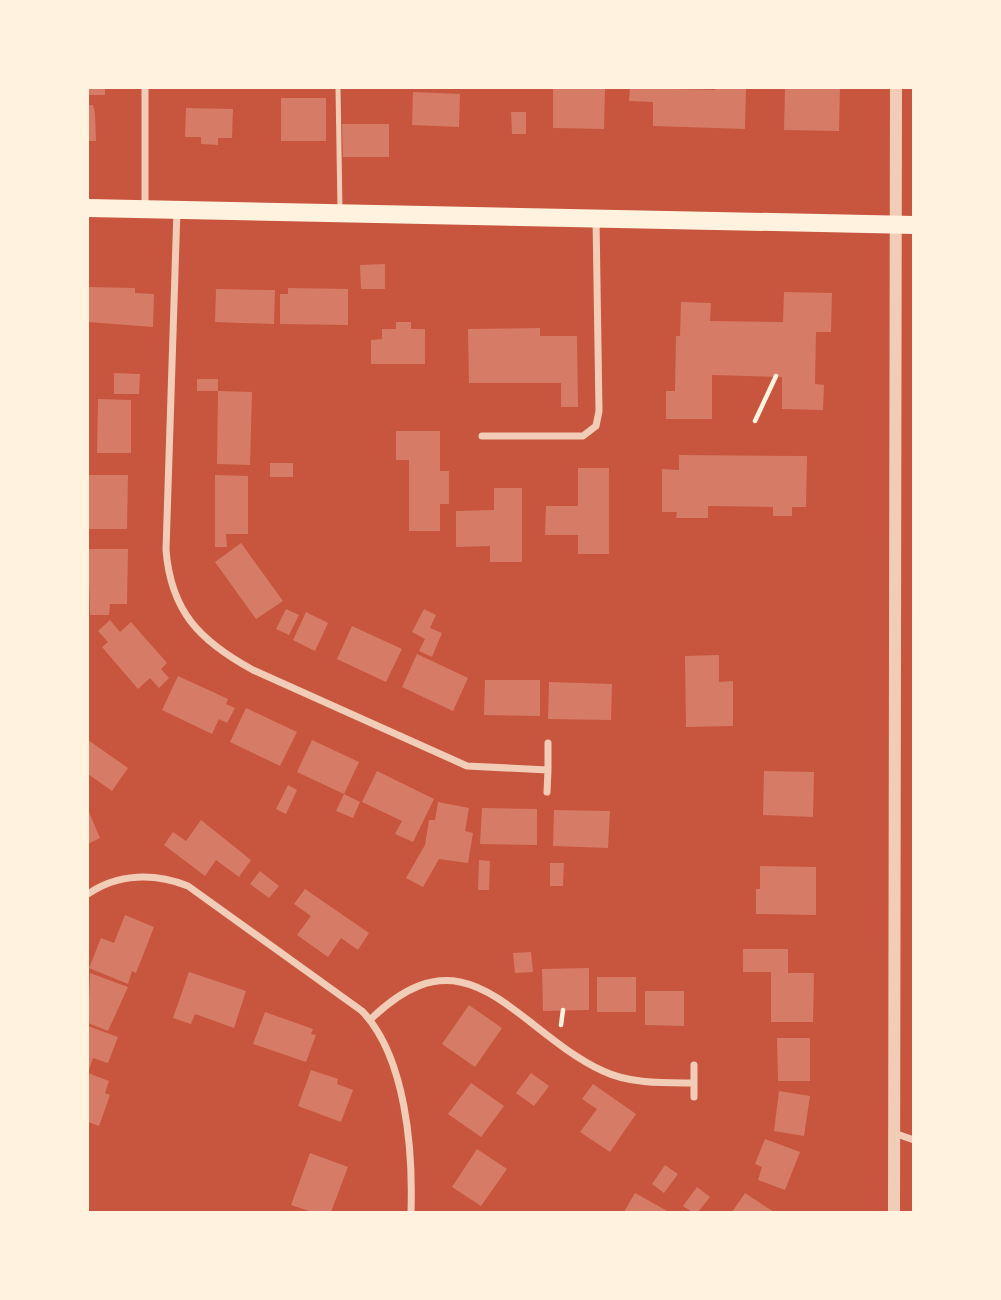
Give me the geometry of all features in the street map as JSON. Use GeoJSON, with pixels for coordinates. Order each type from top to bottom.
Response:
{"type":"FeatureCollection","features":[{"type":"Feature","properties":{"kind":"main road"},"geometry":{"type":"LineString","coordinates":[[88,208],[905,225]]}},
{"type":"Feature","properties":{"kind":"street"},"geometry":{"type":"LineString","coordinates":[[145,88],[145,209]]}},
{"type":"Feature","properties":{"kind":"street"},"geometry":{"type":"LineString","coordinates":[[894,1213],[905,225],[896,88]]}},
{"type":"Feature","properties":{"kind":"street"},"geometry":{"type":"LineString","coordinates":[[177,209],[166,550],[172,588],[190,623],[219,650],[253,670],[441,757],[476,767],[548,770]]}},
{"type":"Feature","properties":{"kind":"street"},"geometry":{"type":"LineString","coordinates":[[482,436],[583,436],[596,426],[599,411],[596,218]]}},
{"type":"Feature","properties":{"kind":"street"},"geometry":{"type":"LineString","coordinates":[[547,792],[548,743]]}},
{"type":"Feature","properties":{"kind":"street"},"geometry":{"type":"LineString","coordinates":[[88,894],[103,884],[140,877],[159,877],[188,886],[351,1000],[370,1019],[390,1051],[399,1081],[409,1161],[411,1213]]}},
{"type":"Feature","properties":{"kind":"street"},"geometry":{"type":"LineString","coordinates":[[370,1019],[408,989],[421,983],[436,980],[465,981],[494,997],[603,1071],[660,1083],[693,1083]]}},
{"type":"Feature","properties":{"kind":"street"},"geometry":{"type":"LineString","coordinates":[[694,1065],[694,1097]]}},
{"type":"Feature","properties":{"kind":"street"},"geometry":{"type":"LineString","coordinates":[[894,1133],[914,1140]]}},
{"type":"Feature","properties":{"kind":"lane"},"geometry":{"type":"LineString","coordinates":[[338,88],[340,213]]}},
{"type":"Feature","properties":{"kind":"path"},"geometry":{"type":"LineString","coordinates":[[755,421],[776,376]]}},
{"type":"Feature","properties":{"kind":"building"},"geometry":{"type":"Polygon","coordinates":[[[88,88],[105,88],[105,95],[88,95],[88,88]]]}},
{"type":"Feature","properties":{"kind":"building"},"geometry":{"type":"Polygon","coordinates":[[[553,88],[605,88],[604,129],[553,128],[553,88]]]}},
{"type":"Feature","properties":{"kind":"building"},"geometry":{"type":"Polygon","coordinates":[[[630,88],[746,88],[745,129],[653,126],[653,102],[629,101],[630,88]]]}},
{"type":"Feature","properties":{"kind":"building"},"geometry":{"type":"Polygon","coordinates":[[[785,88],[840,88],[839,131],[784,130],[785,88]]]}},
{"type":"Feature","properties":{"kind":"building"},"geometry":{"type":"Polygon","coordinates":[[[413,92],[460,94],[459,127],[412,125],[413,92]]]}},
{"type":"Feature","properties":{"kind":"building"},"geometry":{"type":"Polygon","coordinates":[[[281,98],[326,98],[326,141],[281,141],[281,98]]]}},
{"type":"Feature","properties":{"kind":"building"},"geometry":{"type":"Polygon","coordinates":[[[88,105],[93,105],[95,113],[96,141],[88,141],[88,105]]]}},
{"type":"Feature","properties":{"kind":"building"},"geometry":{"type":"Polygon","coordinates":[[[186,108],[233,109],[232,138],[218,138],[218,145],[201,144],[201,137],[185,137],[186,108]]]}},
{"type":"Feature","properties":{"kind":"building"},"geometry":{"type":"Polygon","coordinates":[[[511,112],[526,112],[526,134],[512,134],[511,112]]]}},
{"type":"Feature","properties":{"kind":"building"},"geometry":{"type":"Polygon","coordinates":[[[342,124],[389,124],[389,157],[343,157],[342,124]]]}},
{"type":"Feature","properties":{"kind":"building"},"geometry":{"type":"Polygon","coordinates":[[[385,264],[385,289],[361,289],[360,265],[385,264]]]}},
{"type":"Feature","properties":{"kind":"building"},"geometry":{"type":"Polygon","coordinates":[[[88,287],[135,288],[135,293],[154,294],[153,327],[88,322],[88,287]]]}},
{"type":"Feature","properties":{"kind":"building"},"geometry":{"type":"Polygon","coordinates":[[[288,288],[348,289],[348,325],[280,324],[280,294],[288,294],[288,288]]]}},
{"type":"Feature","properties":{"kind":"building"},"geometry":{"type":"Polygon","coordinates":[[[216,289],[275,290],[274,324],[215,322],[216,289]]]}},
{"type":"Feature","properties":{"kind":"building"},"geometry":{"type":"Polygon","coordinates":[[[784,292],[832,293],[831,332],[816,332],[815,384],[824,385],[823,410],[782,409],[782,377],[712,375],[712,419],[666,419],[666,391],[675,391],[676,336],[680,336],[681,302],[711,303],[710,321],[783,322],[784,292]]]}},
{"type":"Feature","properties":{"kind":"building"},"geometry":{"type":"Polygon","coordinates":[[[396,322],[411,322],[411,329],[425,329],[425,364],[371,364],[371,340],[382,339],[382,329],[396,329],[396,322]]]}},
{"type":"Feature","properties":{"kind":"building"},"geometry":{"type":"Polygon","coordinates":[[[540,328],[540,336],[577,336],[578,407],[561,407],[561,383],[469,383],[468,329],[540,328]]]}},
{"type":"Feature","properties":{"kind":"building"},"geometry":{"type":"Polygon","coordinates":[[[114,373],[140,374],[139,394],[114,394],[114,373]]]}},
{"type":"Feature","properties":{"kind":"building"},"geometry":{"type":"Polygon","coordinates":[[[197,379],[218,379],[218,391],[197,391],[197,379]]]}},
{"type":"Feature","properties":{"kind":"building"},"geometry":{"type":"Polygon","coordinates":[[[218,391],[252,392],[250,465],[217,464],[218,391]]]}},
{"type":"Feature","properties":{"kind":"building"},"geometry":{"type":"Polygon","coordinates":[[[98,399],[131,400],[131,453],[97,453],[98,399]]]}},
{"type":"Feature","properties":{"kind":"building"},"geometry":{"type":"Polygon","coordinates":[[[396,431],[440,431],[440,471],[449,471],[449,504],[440,504],[440,531],[409,531],[409,460],[396,460],[396,431]]]}},
{"type":"Feature","properties":{"kind":"building"},"geometry":{"type":"Polygon","coordinates":[[[679,455],[807,456],[806,507],[792,507],[792,516],[773,516],[773,507],[708,506],[708,518],[676,518],[677,512],[662,512],[662,469],[679,470],[679,455]]]}},
{"type":"Feature","properties":{"kind":"building"},"geometry":{"type":"Polygon","coordinates":[[[270,463],[293,463],[293,477],[270,477],[270,463]]]}},
{"type":"Feature","properties":{"kind":"building"},"geometry":{"type":"Polygon","coordinates":[[[578,468],[609,468],[609,554],[578,554],[578,535],[545,535],[546,506],[578,506],[578,468]]]}},
{"type":"Feature","properties":{"kind":"building"},"geometry":{"type":"Polygon","coordinates":[[[89,475],[128,475],[127,529],[89,529],[89,475]]]}},
{"type":"Feature","properties":{"kind":"building"},"geometry":{"type":"Polygon","coordinates":[[[215,475],[248,476],[248,534],[226,534],[227,547],[215,547],[215,475]]]}},
{"type":"Feature","properties":{"kind":"building"},"geometry":{"type":"Polygon","coordinates":[[[494,488],[522,488],[522,562],[490,562],[490,546],[456,547],[456,511],[494,510],[494,488]]]}},
{"type":"Feature","properties":{"kind":"building"},"geometry":{"type":"Polygon","coordinates":[[[241,543],[283,601],[256,619],[215,562],[241,543]]]}},
{"type":"Feature","properties":{"kind":"building"},"geometry":{"type":"Polygon","coordinates":[[[88,549],[128,549],[127,604],[110,604],[109,615],[90,615],[88,549]]]}},
{"type":"Feature","properties":{"kind":"building"},"geometry":{"type":"Polygon","coordinates":[[[286,609],[299,615],[289,635],[276,629],[286,609]]]}},
{"type":"Feature","properties":{"kind":"building"},"geometry":{"type":"Polygon","coordinates":[[[424,609],[436,615],[430,628],[442,633],[432,657],[419,651],[425,639],[412,632],[424,609]]]}},
{"type":"Feature","properties":{"kind":"building"},"geometry":{"type":"Polygon","coordinates":[[[306,612],[328,623],[315,651],[293,640],[306,612]]]}},
{"type":"Feature","properties":{"kind":"building"},"geometry":{"type":"Polygon","coordinates":[[[110,620],[120,632],[131,622],[167,663],[161,669],[169,678],[159,688],[150,678],[138,689],[102,647],[108,642],[98,631],[110,620]]]}},
{"type":"Feature","properties":{"kind":"building"},"geometry":{"type":"Polygon","coordinates":[[[352,626],[402,649],[386,682],[337,659],[352,626]]]}},
{"type":"Feature","properties":{"kind":"building"},"geometry":{"type":"Polygon","coordinates":[[[417,654],[468,678],[453,711],[402,687],[417,654]]]}},
{"type":"Feature","properties":{"kind":"building"},"geometry":{"type":"Polygon","coordinates":[[[719,655],[719,682],[733,681],[733,726],[686,727],[685,656],[719,655]]]}},
{"type":"Feature","properties":{"kind":"building"},"geometry":{"type":"Polygon","coordinates":[[[178,676],[228,699],[226,704],[235,708],[227,723],[219,719],[212,734],[162,710],[178,676]]]}},
{"type":"Feature","properties":{"kind":"building"},"geometry":{"type":"Polygon","coordinates":[[[485,680],[540,680],[540,716],[484,715],[485,680]]]}},
{"type":"Feature","properties":{"kind":"building"},"geometry":{"type":"Polygon","coordinates":[[[549,682],[612,684],[611,720],[548,719],[549,682]]]}},
{"type":"Feature","properties":{"kind":"building"},"geometry":{"type":"Polygon","coordinates":[[[246,708],[297,732],[280,766],[230,742],[246,708]]]}},
{"type":"Feature","properties":{"kind":"building"},"geometry":{"type":"Polygon","coordinates":[[[88,740],[128,768],[112,791],[88,774],[88,740]]]}},
{"type":"Feature","properties":{"kind":"building"},"geometry":{"type":"Polygon","coordinates":[[[312,740],[359,762],[344,794],[297,772],[312,740]]]}},
{"type":"Feature","properties":{"kind":"building"},"geometry":{"type":"Polygon","coordinates":[[[377,771],[434,799],[413,842],[395,834],[402,821],[362,802],[377,771]]]}},
{"type":"Feature","properties":{"kind":"building"},"geometry":{"type":"Polygon","coordinates":[[[764,771],[814,772],[813,817],[763,815],[764,771]]]}},
{"type":"Feature","properties":{"kind":"building"},"geometry":{"type":"Polygon","coordinates":[[[288,785],[297,790],[286,814],[276,809],[288,785]]]}},
{"type":"Feature","properties":{"kind":"building"},"geometry":{"type":"Polygon","coordinates":[[[344,794],[360,802],[353,818],[336,811],[344,794]]]}},
{"type":"Feature","properties":{"kind":"building"},"geometry":{"type":"Polygon","coordinates":[[[438,802],[469,808],[465,831],[473,833],[468,863],[439,859],[423,887],[406,878],[425,845],[429,820],[435,820],[438,802]]]}},
{"type":"Feature","properties":{"kind":"building"},"geometry":{"type":"Polygon","coordinates":[[[482,808],[537,809],[537,845],[480,844],[482,808]]]}},
{"type":"Feature","properties":{"kind":"building"},"geometry":{"type":"Polygon","coordinates":[[[88,810],[100,838],[88,844],[88,810]]]}},
{"type":"Feature","properties":{"kind":"building"},"geometry":{"type":"Polygon","coordinates":[[[554,810],[610,811],[608,848],[553,846],[554,810]]]}},
{"type":"Feature","properties":{"kind":"building"},"geometry":{"type":"Polygon","coordinates":[[[201,820],[251,860],[239,877],[216,860],[205,876],[164,845],[173,832],[186,841],[201,820]]]}},
{"type":"Feature","properties":{"kind":"building"},"geometry":{"type":"Polygon","coordinates":[[[479,860],[490,861],[489,890],[478,890],[479,860]]]}},
{"type":"Feature","properties":{"kind":"building"},"geometry":{"type":"Polygon","coordinates":[[[550,863],[564,863],[563,886],[550,886],[550,863]]]}},
{"type":"Feature","properties":{"kind":"building"},"geometry":{"type":"Polygon","coordinates":[[[760,866],[816,867],[816,915],[756,914],[760,866]]]}},
{"type":"Feature","properties":{"kind":"building"},"geometry":{"type":"Polygon","coordinates":[[[260,871],[279,886],[269,898],[250,884],[260,871]]]}},
{"type":"Feature","properties":{"kind":"building"},"geometry":{"type":"Polygon","coordinates":[[[305,889],[369,933],[358,950],[341,938],[328,957],[297,935],[311,916],[294,904],[305,889]]]}},
{"type":"Feature","properties":{"kind":"building"},"geometry":{"type":"Polygon","coordinates":[[[125,915],[154,927],[136,973],[132,971],[128,984],[89,968],[101,938],[114,943],[125,915]]]}},
{"type":"Feature","properties":{"kind":"building"},"geometry":{"type":"Polygon","coordinates":[[[743,949],[788,949],[788,973],[814,973],[813,1022],[771,1022],[771,972],[743,972],[743,949]]]}},
{"type":"Feature","properties":{"kind":"building"},"geometry":{"type":"Polygon","coordinates":[[[531,952],[533,972],[515,973],[513,953],[531,952]]]}},
{"type":"Feature","properties":{"kind":"building"},"geometry":{"type":"Polygon","coordinates":[[[589,968],[589,1010],[543,1011],[542,969],[589,968]]]}},
{"type":"Feature","properties":{"kind":"building"},"geometry":{"type":"Polygon","coordinates":[[[189,972],[246,991],[234,1028],[195,1014],[191,1024],[173,1018],[189,972]]]}},
{"type":"Feature","properties":{"kind":"building"},"geometry":{"type":"Polygon","coordinates":[[[90,973],[128,987],[108,1031],[88,1023],[90,973]]]}},
{"type":"Feature","properties":{"kind":"building"},"geometry":{"type":"Polygon","coordinates":[[[597,977],[636,977],[636,1012],[597,1012],[597,977]]]}},
{"type":"Feature","properties":{"kind":"building"},"geometry":{"type":"Polygon","coordinates":[[[645,991],[684,991],[684,1026],[645,1025],[645,991]]]}},
{"type":"Feature","properties":{"kind":"building"},"geometry":{"type":"Polygon","coordinates":[[[469,1005],[502,1028],[475,1067],[442,1044],[469,1005]]]}},
{"type":"Feature","properties":{"kind":"building"},"geometry":{"type":"Polygon","coordinates":[[[265,1012],[313,1029],[311,1034],[316,1035],[306,1062],[253,1044],[265,1012]]]}},
{"type":"Feature","properties":{"kind":"building"},"geometry":{"type":"Polygon","coordinates":[[[88,1026],[118,1037],[108,1063],[93,1058],[88,1073],[88,1026]]]}},
{"type":"Feature","properties":{"kind":"building"},"geometry":{"type":"Polygon","coordinates":[[[777,1038],[810,1038],[810,1081],[778,1081],[777,1038]]]}},
{"type":"Feature","properties":{"kind":"building"},"geometry":{"type":"Polygon","coordinates":[[[311,1070],[338,1079],[337,1084],[353,1090],[341,1122],[298,1106],[311,1070]]]}},
{"type":"Feature","properties":{"kind":"building"},"geometry":{"type":"Polygon","coordinates":[[[88,1073],[109,1081],[105,1093],[110,1095],[99,1126],[88,1122],[88,1073]]]}},
{"type":"Feature","properties":{"kind":"building"},"geometry":{"type":"Polygon","coordinates":[[[531,1073],[549,1086],[534,1106],[516,1093],[531,1073]]]}},
{"type":"Feature","properties":{"kind":"building"},"geometry":{"type":"Polygon","coordinates":[[[471,1083],[504,1106],[481,1137],[448,1114],[471,1083]]]}},
{"type":"Feature","properties":{"kind":"building"},"geometry":{"type":"Polygon","coordinates":[[[593,1084],[636,1114],[610,1152],[580,1132],[597,1109],[582,1099],[593,1084]]]}},
{"type":"Feature","properties":{"kind":"building"},"geometry":{"type":"Polygon","coordinates":[[[779,1091],[810,1096],[804,1136],[774,1131],[779,1091]]]}},
{"type":"Feature","properties":{"kind":"building"},"geometry":{"type":"Polygon","coordinates":[[[765,1139],[800,1152],[785,1190],[758,1180],[762,1167],[755,1164],[765,1139]]]}},
{"type":"Feature","properties":{"kind":"building"},"geometry":{"type":"Polygon","coordinates":[[[477,1149],[507,1169],[481,1206],[452,1187],[477,1149]]]}},
{"type":"Feature","properties":{"kind":"building"},"geometry":{"type":"Polygon","coordinates":[[[310,1153],[348,1167],[331,1212],[312,1212],[291,1205],[310,1153]]]}},
{"type":"Feature","properties":{"kind":"building"},"geometry":{"type":"Polygon","coordinates":[[[665,1165],[678,1174],[664,1193],[652,1184],[665,1165]]]}},
{"type":"Feature","properties":{"kind":"building"},"geometry":{"type":"Polygon","coordinates":[[[697,1187],[710,1197],[698,1212],[692,1212],[683,1206],[697,1187]]]}},
{"type":"Feature","properties":{"kind":"building"},"geometry":{"type":"Polygon","coordinates":[[[635,1193],[669,1212],[624,1212],[635,1193]]]}},
{"type":"Feature","properties":{"kind":"building"},"geometry":{"type":"Polygon","coordinates":[[[745,1193],[774,1212],[732,1212],[745,1193]]]}}]}
